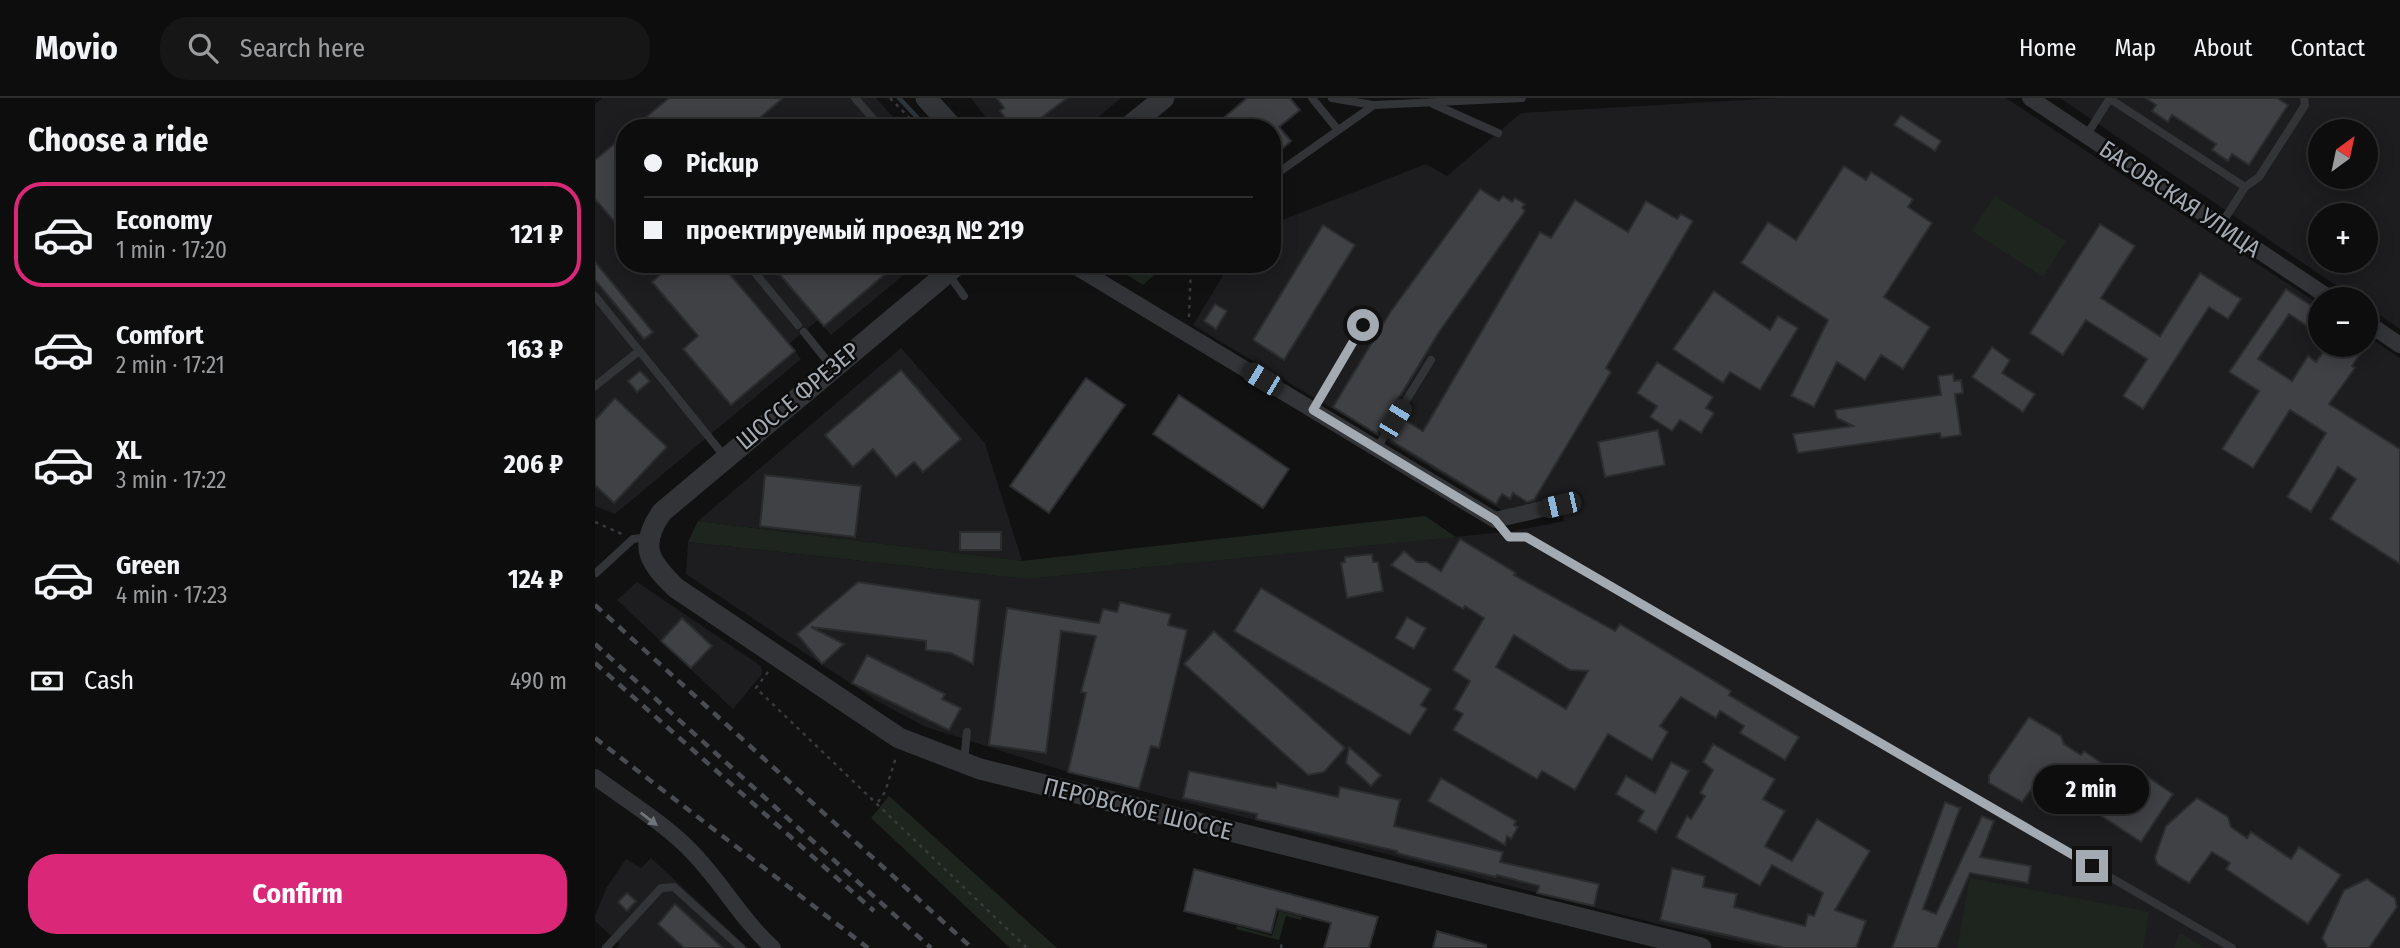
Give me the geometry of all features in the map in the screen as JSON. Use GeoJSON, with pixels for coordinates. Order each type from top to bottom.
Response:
{"type":"FeatureCollection","features":[{"type":"Feature","properties":{"kind":"street"},"geometry":{"type":"LineString","coordinates":[[926,98],[945,119]]}},
{"type":"Feature","properties":{"kind":"street"},"geometry":{"type":"LineString","coordinates":[[1143,119],[1164,98]]}},
{"type":"Feature","properties":{"kind":"street","name":"БАСОВСКАЯ УЛИЦА"},"geometry":{"type":"LineString","coordinates":[[2030,98],[2220,226],[2277,270],[2309,287]]}},
{"type":"Feature","properties":{"kind":"street","name":"ШОССЕ ФРЕЗЕР"},"geometry":{"type":"LineString","coordinates":[[641,538],[662,512],[947,273]]}},
{"type":"Feature","properties":{"kind":"street"},"geometry":{"type":"LineString","coordinates":[[1087,273],[1288,389],[1313,410],[1495,520],[1560,505]]}},
{"type":"Feature","properties":{"kind":"street"},"geometry":{"type":"LineString","coordinates":[[2378,330],[2400,345]]}},
{"type":"Feature","properties":{"kind":"street","name":"ПЕРОВСКОЕ ШОССЕ"},"geometry":{"type":"LineString","coordinates":[[641,538],[659,572],[676,588],[899,738],[963,764],[1600,918],[1701,948]]}},
{"type":"Feature","properties":{"kind":"street"},"geometry":{"type":"LineString","coordinates":[[595,777],[690,850],[715,876],[737,910],[773,948]]}},
{"type":"Feature","properties":{"kind":"lane"},"geometry":{"type":"LineString","coordinates":[[855,98],[873,119]]}},
{"type":"Feature","properties":{"kind":"lane"},"geometry":{"type":"LineString","coordinates":[[1312,98],[1338,130]]}},
{"type":"Feature","properties":{"kind":"lane"},"geometry":{"type":"LineString","coordinates":[[1332,98],[1374,105],[1522,98]]}},
{"type":"Feature","properties":{"kind":"lane"},"geometry":{"type":"LineString","coordinates":[[2086,136],[2110,98],[2245,187]]}},
{"type":"Feature","properties":{"kind":"lane"},"geometry":{"type":"LineString","coordinates":[[2220,226],[2245,187],[2259,177],[2305,105],[2304,98]]}},
{"type":"Feature","properties":{"kind":"lane"},"geometry":{"type":"LineString","coordinates":[[1435,101],[1497,133]]}},
{"type":"Feature","properties":{"kind":"lane"},"geometry":{"type":"LineString","coordinates":[[1281,171],[1374,105]]}},
{"type":"Feature","properties":{"kind":"lane"},"geometry":{"type":"LineString","coordinates":[[755,273],[832,367]]}},
{"type":"Feature","properties":{"kind":"lane"},"geometry":{"type":"LineString","coordinates":[[955,273],[964,296]]}},
{"type":"Feature","properties":{"kind":"lane"},"geometry":{"type":"LineString","coordinates":[[595,296],[725,458]]}},
{"type":"Feature","properties":{"kind":"lane"},"geometry":{"type":"LineString","coordinates":[[1313,410],[1363,325]]}},
{"type":"Feature","properties":{"kind":"lane"},"geometry":{"type":"LineString","coordinates":[[595,386],[639,351]]}},
{"type":"Feature","properties":{"kind":"lane"},"geometry":{"type":"LineString","coordinates":[[1377,448],[1431,360]]}},
{"type":"Feature","properties":{"kind":"lane"},"geometry":{"type":"LineString","coordinates":[[1495,520],[1509,537],[1526,537],[2232,948]]}},
{"type":"Feature","properties":{"kind":"lane"},"geometry":{"type":"LineString","coordinates":[[596,573],[641,538]]}},
{"type":"Feature","properties":{"kind":"lane"},"geometry":{"type":"LineString","coordinates":[[963,764],[967,732]]}},
{"type":"Feature","properties":{"kind":"lane"},"geometry":{"type":"LineString","coordinates":[[606,948],[661,888],[674,887],[741,948]]}},
{"type":"Feature","properties":{"kind":"path"},"geometry":{"type":"LineString","coordinates":[[890,98],[910,119]]}},
{"type":"Feature","properties":{"kind":"path"},"geometry":{"type":"LineString","coordinates":[[595,522],[641,538]]}},
{"type":"Feature","properties":{"kind":"path"},"geometry":{"type":"LineString","coordinates":[[770,668],[756,688],[1027,948]]}},
{"type":"Feature","properties":{"kind":"path"},"geometry":{"type":"LineString","coordinates":[[877,803],[885,792],[896,757]]}},
{"type":"Feature","properties":{"kind":"path"},"geometry":{"type":"LineString","coordinates":[[1281,948],[1282,942]]}},
{"type":"Feature","properties":{"kind":"shaded area"},"geometry":{"type":"Polygon","coordinates":[[[602,98],[876,98],[895,119],[616,119],[616,273],[906,273],[831,335],[818,320],[789,344],[801,359],[615,514],[595,506],[595,104],[602,98]]]}},
{"type":"Feature","properties":{"kind":"shaded area"},"geometry":{"type":"Polygon","coordinates":[[[971,98],[1121,98],[1096,119],[987,119],[971,98]]]}},
{"type":"Feature","properties":{"kind":"shaded area"},"geometry":{"type":"Polygon","coordinates":[[[1779,98],[2006,98],[2308,297],[2308,357],[2378,357],[2378,343],[2400,358],[2400,948],[1768,948],[1662,925],[1068,772],[926,727],[877,701],[686,574],[688,542],[1027,579],[1514,531],[1564,521],[1560,505],[1503,511],[1193,325],[1225,273],[1281,273],[1281,220],[1426,164],[1447,176],[1521,113],[1779,98]]]}},
{"type":"Feature","properties":{"kind":"shaded area"},"geometry":{"type":"Polygon","coordinates":[[[2060,98],[2400,98],[2400,329],[2378,314],[2378,287],[2338,287],[2318,273],[2378,273],[2378,203],[2308,203],[2308,266],[2060,98]]]}},
{"type":"Feature","properties":{"kind":"shaded area"},"geometry":{"type":"Polygon","coordinates":[[[1995,196],[2066,241],[2043,277],[1972,231],[1995,196]]]}},
{"type":"Feature","properties":{"kind":"shaded area"},"geometry":{"type":"Polygon","coordinates":[[[1124,273],[1156,273],[1143,285],[1124,273]]]}},
{"type":"Feature","properties":{"kind":"shaded area"},"geometry":{"type":"Polygon","coordinates":[[[901,348],[985,443],[1022,561],[698,521],[901,348]]]}},
{"type":"Feature","properties":{"kind":"shaded area"},"geometry":{"type":"Polygon","coordinates":[[[1425,516],[1456,537],[1027,579],[688,542],[698,521],[1022,561],[1425,516]]]}},
{"type":"Feature","properties":{"kind":"shaded area"},"geometry":{"type":"Polygon","coordinates":[[[637,582],[761,666],[762,674],[733,709],[617,600],[637,582]]]}},
{"type":"Feature","properties":{"kind":"shaded area"},"geometry":{"type":"Polygon","coordinates":[[[889,796],[1057,948],[1010,948],[871,818],[889,796]]]}},
{"type":"Feature","properties":{"kind":"shaded area"},"geometry":{"type":"Polygon","coordinates":[[[651,858],[748,948],[617,948],[620,944],[595,921],[595,916],[607,887],[626,859],[641,868],[651,858]]]}},
{"type":"Feature","properties":{"kind":"shaded area"},"geometry":{"type":"Polygon","coordinates":[[[1970,878],[2149,912],[2143,948],[1957,948],[1970,878]]]}},
{"type":"Feature","properties":{"kind":"shaded area"},"geometry":{"type":"Polygon","coordinates":[[[1279,911],[1302,917],[1301,920],[1286,916],[1279,940],[1236,929],[1237,926],[1272,936],[1279,911]]]}},
{"type":"Feature","properties":{"kind":"shaded area"},"geometry":{"type":"Polygon","coordinates":[[[2180,933],[2205,948],[2174,948],[2180,933]]]}},
{"type":"Feature","properties":{"kind":"building"},"geometry":{"type":"Polygon","coordinates":[[[669,98],[783,98],[758,119],[644,119],[669,98]]]}},
{"type":"Feature","properties":{"kind":"building"},"geometry":{"type":"Polygon","coordinates":[[[997,98],[1067,98],[1040,119],[1006,119],[1000,111],[1004,108],[997,98]]]}},
{"type":"Feature","properties":{"kind":"building"},"geometry":{"type":"Polygon","coordinates":[[[1247,98],[1290,98],[1300,110],[1281,125],[1281,119],[1222,119],[1247,98]]]}},
{"type":"Feature","properties":{"kind":"building"},"geometry":{"type":"Polygon","coordinates":[[[2146,98],[2277,98],[2288,105],[2249,165],[2232,154],[2228,161],[2212,150],[2216,144],[2172,115],[2168,122],[2152,111],[2156,105],[2146,98]]]}},
{"type":"Feature","properties":{"kind":"building"},"geometry":{"type":"Polygon","coordinates":[[[1901,115],[1941,141],[1935,151],[1894,125],[1901,115]]]}},
{"type":"Feature","properties":{"kind":"building"},"geometry":{"type":"Polygon","coordinates":[[[1281,129],[1291,141],[1281,150],[1281,129]]]}},
{"type":"Feature","properties":{"kind":"building"},"geometry":{"type":"Polygon","coordinates":[[[616,142],[616,224],[595,199],[595,160],[616,142]]]}},
{"type":"Feature","properties":{"kind":"building"},"geometry":{"type":"Polygon","coordinates":[[[1844,166],[1866,180],[1871,172],[1913,199],[1908,207],[1932,223],[1884,297],[1930,327],[1903,369],[1881,355],[1865,380],[1837,362],[1814,407],[1791,396],[1828,320],[1741,263],[1768,222],[1796,240],[1844,166]]]}},
{"type":"Feature","properties":{"kind":"building"},"geometry":{"type":"Polygon","coordinates":[[[1480,189],[1499,201],[1503,196],[1512,202],[1515,198],[1525,204],[1522,208],[1525,211],[1439,332],[1377,434],[1333,407],[1391,311],[1480,189]]]}},
{"type":"Feature","properties":{"kind":"building"},"geometry":{"type":"Polygon","coordinates":[[[1575,200],[1628,232],[1646,201],[1677,219],[1681,214],[1693,221],[1606,368],[1611,372],[1534,500],[1527,502],[1513,493],[1510,499],[1502,494],[1496,504],[1390,440],[1403,419],[1423,431],[1540,232],[1551,238],[1575,200]]]}},
{"type":"Feature","properties":{"kind":"building"},"geometry":{"type":"Polygon","coordinates":[[[2100,224],[2135,246],[2101,298],[2160,336],[2200,273],[2241,299],[2228,319],[2209,307],[2143,409],[2123,396],[2147,359],[2086,320],[2063,355],[2030,333],[2100,224]]]}},
{"type":"Feature","properties":{"kind":"building"},"geometry":{"type":"Polygon","coordinates":[[[1323,225],[1355,245],[1284,360],[1253,340],[1323,225]]]}},
{"type":"Feature","properties":{"kind":"building"},"geometry":{"type":"Polygon","coordinates":[[[595,262],[653,332],[644,339],[595,280],[595,262]]]}},
{"type":"Feature","properties":{"kind":"building"},"geometry":{"type":"Polygon","coordinates":[[[729,273],[795,351],[731,405],[683,349],[698,336],[652,282],[661,274],[729,273]]]}},
{"type":"Feature","properties":{"kind":"building"},"geometry":{"type":"Polygon","coordinates":[[[778,273],[886,273],[824,326],[778,273]]]}},
{"type":"Feature","properties":{"kind":"building"},"geometry":{"type":"Polygon","coordinates":[[[2286,289],[2308,303],[2308,326],[2289,314],[2258,359],[2292,381],[2308,356],[2316,362],[2320,357],[2358,357],[2352,366],[2355,368],[2329,404],[2400,449],[2400,564],[2330,519],[2356,479],[2338,467],[2311,512],[2287,497],[2326,433],[2290,410],[2253,468],[2222,449],[2259,391],[2229,372],[2286,289]]]}},
{"type":"Feature","properties":{"kind":"building"},"geometry":{"type":"Polygon","coordinates":[[[1714,291],[1770,330],[1778,316],[1798,328],[1760,390],[1730,372],[1723,383],[1673,349],[1714,291]]]}},
{"type":"Feature","properties":{"kind":"building"},"geometry":{"type":"Polygon","coordinates":[[[1215,304],[1227,311],[1216,329],[1204,321],[1215,304]]]}},
{"type":"Feature","properties":{"kind":"building"},"geometry":{"type":"Polygon","coordinates":[[[1992,347],[2010,360],[2002,373],[2035,394],[2023,412],[1972,377],[1992,347]]]}},
{"type":"Feature","properties":{"kind":"building"},"geometry":{"type":"Polygon","coordinates":[[[1657,362],[1713,397],[1706,408],[1714,413],[1701,433],[1680,420],[1672,431],[1650,417],[1657,406],[1637,393],[1657,362]]]}},
{"type":"Feature","properties":{"kind":"building"},"geometry":{"type":"Polygon","coordinates":[[[901,370],[961,439],[923,472],[914,462],[896,477],[873,449],[853,467],[825,435],[901,370]]]}},
{"type":"Feature","properties":{"kind":"building"},"geometry":{"type":"Polygon","coordinates":[[[640,371],[650,381],[637,392],[628,381],[640,371]]]}},
{"type":"Feature","properties":{"kind":"building"},"geometry":{"type":"Polygon","coordinates":[[[1953,374],[1954,381],[1961,380],[1963,393],[1955,394],[1961,435],[1941,438],[1940,433],[1798,453],[1793,434],[1853,426],[1837,418],[1835,410],[1941,395],[1938,376],[1953,374]]]}},
{"type":"Feature","properties":{"kind":"building"},"geometry":{"type":"Polygon","coordinates":[[[1086,378],[1125,405],[1049,513],[1010,486],[1086,378]]]}},
{"type":"Feature","properties":{"kind":"building"},"geometry":{"type":"Polygon","coordinates":[[[1179,395],[1289,469],[1263,508],[1153,434],[1179,395]]]}},
{"type":"Feature","properties":{"kind":"building"},"geometry":{"type":"Polygon","coordinates":[[[615,398],[667,447],[614,503],[595,485],[595,420],[615,398]]]}},
{"type":"Feature","properties":{"kind":"building"},"geometry":{"type":"Polygon","coordinates":[[[1658,430],[1665,465],[1605,477],[1598,442],[1658,430]]]}},
{"type":"Feature","properties":{"kind":"building"},"geometry":{"type":"Polygon","coordinates":[[[765,475],[861,486],[855,537],[760,526],[765,475]]]}},
{"type":"Feature","properties":{"kind":"building"},"geometry":{"type":"Polygon","coordinates":[[[960,532],[1001,532],[1001,550],[960,550],[960,532]]]}},
{"type":"Feature","properties":{"kind":"building"},"geometry":{"type":"Polygon","coordinates":[[[1460,539],[1516,573],[1514,575],[1615,631],[1620,624],[1731,691],[1729,695],[1799,737],[1785,760],[1740,733],[1744,726],[1720,711],[1716,718],[1681,697],[1660,726],[1668,732],[1652,760],[1608,734],[1575,790],[1542,771],[1537,779],[1453,730],[1463,714],[1454,709],[1470,681],[1453,670],[1484,618],[1465,606],[1463,609],[1391,565],[1404,551],[1417,562],[1427,562],[1441,571],[1460,539]],[[1514,635],[1496,667],[1566,709],[1588,671],[1570,670],[1514,635]]]}},
{"type":"Feature","properties":{"kind":"building"},"geometry":{"type":"Polygon","coordinates":[[[1372,554],[1373,562],[1378,562],[1383,591],[1347,598],[1341,563],[1345,562],[1345,557],[1372,554]]]}},
{"type":"Feature","properties":{"kind":"building"},"geometry":{"type":"Polygon","coordinates":[[[858,582],[980,600],[973,664],[951,653],[926,650],[926,641],[811,627],[844,644],[822,664],[797,634],[858,582]]]}},
{"type":"Feature","properties":{"kind":"building"},"geometry":{"type":"Polygon","coordinates":[[[1261,588],[1431,689],[1421,705],[1427,709],[1410,735],[1234,631],[1261,588]]]}},
{"type":"Feature","properties":{"kind":"building"},"geometry":{"type":"Polygon","coordinates":[[[1120,602],[1171,614],[1168,625],[1187,630],[1159,748],[1151,746],[1139,789],[1068,772],[1086,693],[1081,692],[1096,636],[1061,631],[1046,753],[989,745],[1007,608],[1099,623],[1103,609],[1117,612],[1120,602]]]}},
{"type":"Feature","properties":{"kind":"building"},"geometry":{"type":"Polygon","coordinates":[[[1407,617],[1426,628],[1414,649],[1395,638],[1407,617]]]}},
{"type":"Feature","properties":{"kind":"building"},"geometry":{"type":"Polygon","coordinates":[[[682,618],[712,646],[691,668],[661,641],[682,618]]]}},
{"type":"Feature","properties":{"kind":"building"},"geometry":{"type":"Polygon","coordinates":[[[1214,631],[1345,748],[1324,772],[1308,775],[1184,664],[1214,631]]]}},
{"type":"Feature","properties":{"kind":"building"},"geometry":{"type":"Polygon","coordinates":[[[867,655],[945,694],[942,699],[961,708],[949,730],[852,683],[867,655]]]}},
{"type":"Feature","properties":{"kind":"building"},"geometry":{"type":"Polygon","coordinates":[[[2029,717],[2061,736],[2064,744],[2081,755],[2084,751],[2124,778],[2132,766],[2173,794],[2141,842],[2059,788],[2063,782],[2045,771],[2022,802],[1989,783],[1989,775],[2029,717]]]}},
{"type":"Feature","properties":{"kind":"building"},"geometry":{"type":"Polygon","coordinates":[[[1713,744],[1775,779],[1763,799],[1785,811],[1765,846],[1792,861],[1817,819],[1870,851],[1835,910],[1866,921],[1856,948],[1784,948],[1660,920],[1672,868],[1705,876],[1703,887],[1737,894],[1734,907],[1805,926],[1808,914],[1814,916],[1823,893],[1772,865],[1760,886],[1676,837],[1687,816],[1691,819],[1705,796],[1700,793],[1713,770],[1703,762],[1713,744]]]}},
{"type":"Feature","properties":{"kind":"building"},"geometry":{"type":"Polygon","coordinates":[[[1349,747],[1381,775],[1371,786],[1346,763],[1349,747]]]}},
{"type":"Feature","properties":{"kind":"building"},"geometry":{"type":"Polygon","coordinates":[[[1671,762],[1689,771],[1656,832],[1638,821],[1644,811],[1616,794],[1626,776],[1655,793],[1671,762]]]}},
{"type":"Feature","properties":{"kind":"building"},"geometry":{"type":"Polygon","coordinates":[[[1189,771],[1276,788],[1277,783],[1338,797],[1340,787],[1400,800],[1394,826],[1503,852],[1500,862],[1599,884],[1594,906],[1537,893],[1539,886],[1256,819],[1257,814],[1183,798],[1189,771]]]}},
{"type":"Feature","properties":{"kind":"building"},"geometry":{"type":"Polygon","coordinates":[[[1441,778],[1516,821],[1514,825],[1518,827],[1511,839],[1507,836],[1505,845],[1428,801],[1441,778]]]}},
{"type":"Feature","properties":{"kind":"building"},"geometry":{"type":"Polygon","coordinates":[[[2197,798],[2228,817],[2231,827],[2247,838],[2251,832],[2291,859],[2299,847],[2341,875],[2308,924],[2226,869],[2230,863],[2212,852],[2189,883],[2157,864],[2155,857],[2166,826],[2197,798]]]}},
{"type":"Feature","properties":{"kind":"building"},"geometry":{"type":"Polygon","coordinates":[[[1945,802],[1960,808],[1923,909],[1936,914],[1982,816],[1994,821],[1980,857],[2031,866],[2028,883],[1970,873],[1937,948],[1892,948],[1945,802]]]}},
{"type":"Feature","properties":{"kind":"building"},"geometry":{"type":"Polygon","coordinates":[[[1194,869],[1378,917],[1369,948],[1324,948],[1331,923],[1277,909],[1271,933],[1184,911],[1194,869]]]}},
{"type":"Feature","properties":{"kind":"building"},"geometry":{"type":"Polygon","coordinates":[[[2367,879],[2395,898],[2397,907],[2369,948],[2328,948],[2322,938],[2344,890],[2367,879]]]}},
{"type":"Feature","properties":{"kind":"building"},"geometry":{"type":"Polygon","coordinates":[[[627,893],[636,901],[627,911],[618,902],[627,893]]]}},
{"type":"Feature","properties":{"kind":"building"},"geometry":{"type":"Polygon","coordinates":[[[675,904],[723,948],[684,948],[658,924],[675,904]]]}},
{"type":"Feature","properties":{"kind":"building"},"geometry":{"type":"Polygon","coordinates":[[[1437,931],[1486,945],[1486,948],[1433,948],[1437,931]]]}},
{"type":"Feature","properties":{"kind":"waterway"},"geometry":{"type":"LineString","coordinates":[[899,98],[919,119]]}},
{"type":"Feature","properties":{"kind":"railway"},"geometry":{"type":"LineString","coordinates":[[595,605],[972,948]]}},
{"type":"Feature","properties":{"kind":"railway"},"geometry":{"type":"LineString","coordinates":[[595,644],[931,948]]}},
{"type":"Feature","properties":{"kind":"railway"},"geometry":{"type":"LineString","coordinates":[[595,663],[874,911]]}},
{"type":"Feature","properties":{"kind":"railway"},"geometry":{"type":"LineString","coordinates":[[595,738],[868,948]]}},
{"type":"Feature","properties":{"kind":"route"},"geometry":{"type":"LineString","coordinates":[[1363,325],[1313,410],[1495,520],[1509,537],[1526,537],[2092,866]]}}]}
